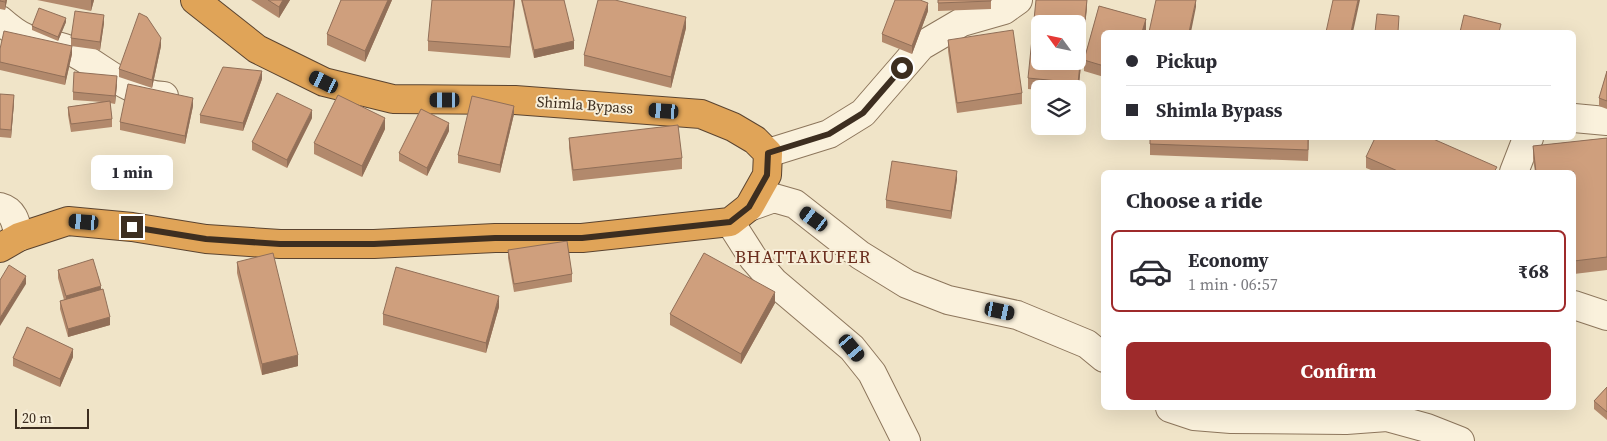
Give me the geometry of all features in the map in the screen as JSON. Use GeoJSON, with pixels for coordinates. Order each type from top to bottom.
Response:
{"type":"FeatureCollection","features":[{"type":"Feature","properties":{"kind":"highway","name":"Shimla Bypass"},"geometry":{"type":"LineString","coordinates":[[195,0],[257,49],[324,82],[392,99],[515,100],[700,114],[733,126],[755,140],[768,153]]}},
{"type":"Feature","properties":{"kind":"highway"},"geometry":{"type":"LineString","coordinates":[[10,243],[68,221],[132,227],[206,239],[280,244],[374,244],[495,238],[582,238],[740,214],[767,175],[768,153]]}},
{"type":"Feature","properties":{"kind":"street"},"geometry":{"type":"LineString","coordinates":[[768,153],[829,134],[863,113],[921,46],[962,22],[1004,10],[1018,0]]}},
{"type":"Feature","properties":{"kind":"street"},"geometry":{"type":"LineString","coordinates":[[0,20],[26,38],[64,48],[82,57],[112,78],[135,89],[156,96],[176,97]]}},
{"type":"Feature","properties":{"kind":"street"},"geometry":{"type":"LineString","coordinates":[[1576,118],[1607,121]]}},
{"type":"Feature","properties":{"kind":"street"},"geometry":{"type":"LineString","coordinates":[[1515,170],[1527,140]]}},
{"type":"Feature","properties":{"kind":"street"},"geometry":{"type":"LineString","coordinates":[[906,441],[872,373],[852,348],[774,282],[753,258],[740,214],[774,198],[795,204],[860,255],[907,284],[948,300],[1016,315],[1087,344],[1101,356]]}},
{"type":"Feature","properties":{"kind":"street"},"geometry":{"type":"LineString","coordinates":[[0,207],[15,217],[10,243]]}},
{"type":"Feature","properties":{"kind":"street"},"geometry":{"type":"LineString","coordinates":[[1576,306],[1607,316]]}},
{"type":"Feature","properties":{"kind":"street"},"geometry":{"type":"LineString","coordinates":[[1176,410],[1194,416],[1231,418],[1346,420],[1387,417],[1427,428],[1460,441]]}},
{"type":"Feature","properties":{"kind":"building"},"geometry":{"type":"Polygon","coordinates":[[[268,0],[283,0],[279,7],[268,0]]]}},
{"type":"Feature","properties":{"kind":"building"},"geometry":{"type":"Polygon","coordinates":[[[341,0],[388,0],[365,51],[327,34],[341,0]]]}},
{"type":"Feature","properties":{"kind":"building"},"geometry":{"type":"Polygon","coordinates":[[[432,0],[514,0],[510,47],[428,41],[432,0]]]}},
{"type":"Feature","properties":{"kind":"building"},"geometry":{"type":"Polygon","coordinates":[[[522,0],[564,0],[574,41],[534,50],[522,0]]]}},
{"type":"Feature","properties":{"kind":"building"},"geometry":{"type":"Polygon","coordinates":[[[598,0],[615,0],[686,17],[671,77],[584,55],[598,0]]]}},
{"type":"Feature","properties":{"kind":"building"},"geometry":{"type":"Polygon","coordinates":[[[895,0],[920,0],[928,3],[912,46],[882,34],[895,0]]]}},
{"type":"Feature","properties":{"kind":"building"},"geometry":{"type":"Polygon","coordinates":[[[938,0],[991,0],[991,1],[938,3],[938,0]]]}},
{"type":"Feature","properties":{"kind":"building"},"geometry":{"type":"Polygon","coordinates":[[[1036,0],[1087,0],[1085,15],[1034,15],[1036,0]]]}},
{"type":"Feature","properties":{"kind":"building"},"geometry":{"type":"Polygon","coordinates":[[[1156,0],[1196,0],[1189,30],[1149,30],[1156,0]]]}},
{"type":"Feature","properties":{"kind":"building"},"geometry":{"type":"Polygon","coordinates":[[[1333,0],[1358,0],[1351,30],[1326,30],[1333,0]]]}},
{"type":"Feature","properties":{"kind":"building"},"geometry":{"type":"Polygon","coordinates":[[[1099,6],[1146,19],[1143,30],[1101,30],[1101,65],[1086,61],[1086,53],[1099,6]]]}},
{"type":"Feature","properties":{"kind":"building"},"geometry":{"type":"Polygon","coordinates":[[[39,8],[66,18],[58,37],[32,26],[39,8]]]}},
{"type":"Feature","properties":{"kind":"building"},"geometry":{"type":"Polygon","coordinates":[[[75,11],[104,15],[100,42],[71,38],[75,11]]]}},
{"type":"Feature","properties":{"kind":"building"},"geometry":{"type":"Polygon","coordinates":[[[139,13],[147,17],[161,38],[152,80],[119,69],[139,13]]]}},
{"type":"Feature","properties":{"kind":"building"},"geometry":{"type":"Polygon","coordinates":[[[1377,14],[1399,16],[1398,30],[1375,30],[1377,14]]]}},
{"type":"Feature","properties":{"kind":"building"},"geometry":{"type":"Polygon","coordinates":[[[1464,15],[1501,24],[1500,30],[1460,30],[1464,15]]]}},
{"type":"Feature","properties":{"kind":"building"},"geometry":{"type":"Polygon","coordinates":[[[1013,30],[1022,93],[957,103],[948,40],[1013,30]]]}},
{"type":"Feature","properties":{"kind":"building"},"geometry":{"type":"Polygon","coordinates":[[[4,31],[72,46],[65,77],[0,62],[0,49],[4,31]]]}},
{"type":"Feature","properties":{"kind":"building"},"geometry":{"type":"Polygon","coordinates":[[[1031,49],[1031,70],[1079,70],[1078,80],[1028,78],[1031,49]]]}},
{"type":"Feature","properties":{"kind":"building"},"geometry":{"type":"Polygon","coordinates":[[[223,67],[262,71],[243,123],[200,115],[223,67]]]}},
{"type":"Feature","properties":{"kind":"building"},"geometry":{"type":"Polygon","coordinates":[[[1607,71],[1607,101],[1599,98],[1607,71]]]}},
{"type":"Feature","properties":{"kind":"building"},"geometry":{"type":"Polygon","coordinates":[[[74,72],[117,76],[115,96],[73,92],[74,72]]]}},
{"type":"Feature","properties":{"kind":"building"},"geometry":{"type":"Polygon","coordinates":[[[128,84],[193,98],[185,136],[120,122],[128,84]]]}},
{"type":"Feature","properties":{"kind":"building"},"geometry":{"type":"Polygon","coordinates":[[[277,93],[312,110],[287,160],[252,142],[277,93]]]}},
{"type":"Feature","properties":{"kind":"building"},"geometry":{"type":"Polygon","coordinates":[[[0,94],[14,95],[11,130],[0,129],[0,94]]]}},
{"type":"Feature","properties":{"kind":"building"},"geometry":{"type":"Polygon","coordinates":[[[338,95],[385,118],[362,166],[314,143],[338,95]]]}},
{"type":"Feature","properties":{"kind":"building"},"geometry":{"type":"Polygon","coordinates":[[[472,96],[514,106],[500,165],[458,155],[472,96]]]}},
{"type":"Feature","properties":{"kind":"building"},"geometry":{"type":"Polygon","coordinates":[[[110,101],[112,119],[71,124],[68,107],[110,101]]]}},
{"type":"Feature","properties":{"kind":"building"},"geometry":{"type":"Polygon","coordinates":[[[421,109],[449,123],[427,168],[399,153],[421,109]]]}},
{"type":"Feature","properties":{"kind":"building"},"geometry":{"type":"Polygon","coordinates":[[[678,125],[682,158],[573,170],[569,138],[678,125]]]}},
{"type":"Feature","properties":{"kind":"building"},"geometry":{"type":"Polygon","coordinates":[[[1607,138],[1607,257],[1576,261],[1576,170],[1536,170],[1533,146],[1607,138]]]}},
{"type":"Feature","properties":{"kind":"building"},"geometry":{"type":"Polygon","coordinates":[[[1150,140],[1308,140],[1308,150],[1150,144],[1150,140]]]}},
{"type":"Feature","properties":{"kind":"building"},"geometry":{"type":"Polygon","coordinates":[[[1374,140],[1436,140],[1497,167],[1495,170],[1395,170],[1366,157],[1374,140]]]}},
{"type":"Feature","properties":{"kind":"building"},"geometry":{"type":"Polygon","coordinates":[[[892,161],[957,171],[951,211],[886,200],[892,161]]]}},
{"type":"Feature","properties":{"kind":"building"},"geometry":{"type":"Polygon","coordinates":[[[567,241],[572,274],[514,284],[508,250],[567,241]]]}},
{"type":"Feature","properties":{"kind":"building"},"geometry":{"type":"Polygon","coordinates":[[[273,253],[298,355],[262,364],[237,262],[273,253]]]}},
{"type":"Feature","properties":{"kind":"building"},"geometry":{"type":"Polygon","coordinates":[[[704,253],[775,292],[741,354],[670,314],[704,253]]]}},
{"type":"Feature","properties":{"kind":"building"},"geometry":{"type":"Polygon","coordinates":[[[93,259],[101,286],[66,296],[58,270],[93,259]]]}},
{"type":"Feature","properties":{"kind":"building"},"geometry":{"type":"Polygon","coordinates":[[[9,265],[26,276],[0,318],[0,280],[9,265]]]}},
{"type":"Feature","properties":{"kind":"building"},"geometry":{"type":"Polygon","coordinates":[[[396,267],[499,296],[486,343],[383,314],[396,267]]]}},
{"type":"Feature","properties":{"kind":"building"},"geometry":{"type":"Polygon","coordinates":[[[103,289],[110,317],[68,329],[60,301],[103,289]]]}},
{"type":"Feature","properties":{"kind":"building"},"geometry":{"type":"Polygon","coordinates":[[[27,327],[73,349],[60,379],[13,358],[27,327]]]}},
{"type":"Feature","properties":{"kind":"building"},"geometry":{"type":"Polygon","coordinates":[[[1607,387],[1607,412],[1594,401],[1607,387]]]}},
{"type":"Feature","properties":{"kind":"district","name":"BHATTAKUFER"},"geometry":{"type":"Point","coordinates":[803,257]}},
{"type":"Feature","properties":{"kind":"route"},"geometry":{"type":"LineString","coordinates":[[132,227],[206,239],[280,244],[374,244],[495,238],[582,238],[730,222],[749,207],[767,175],[768,153],[829,134],[863,113],[902,68]]}}]}
